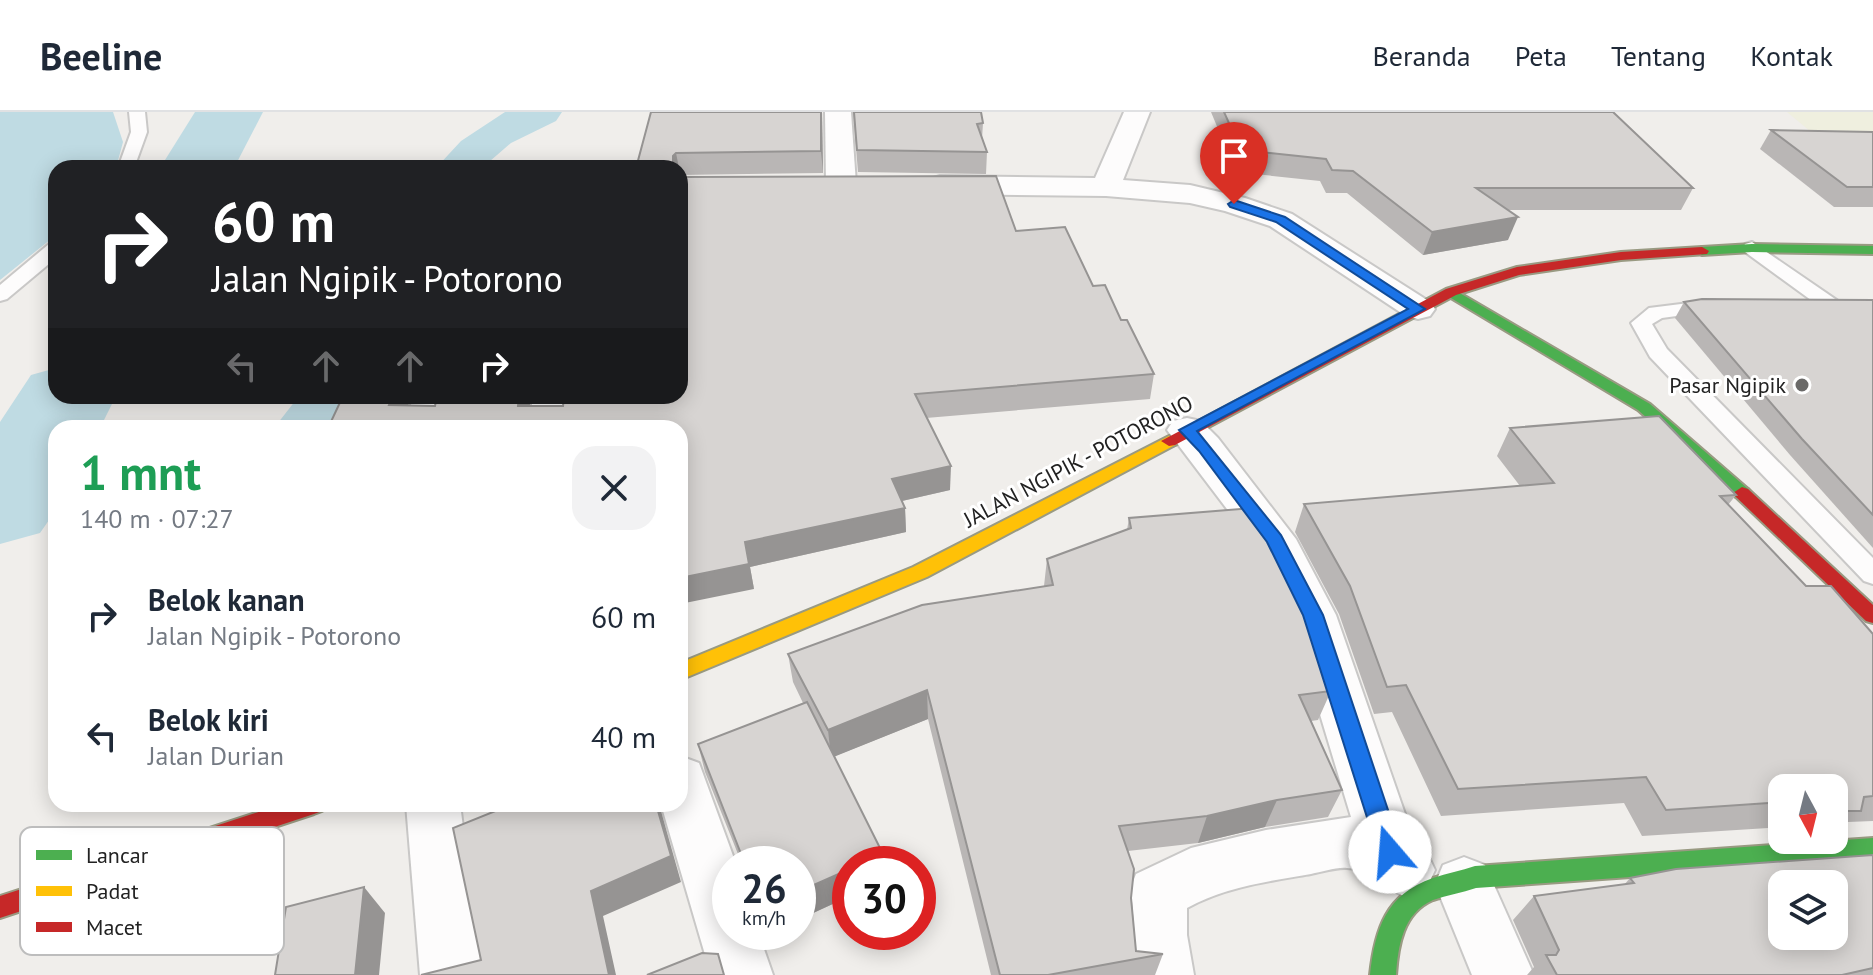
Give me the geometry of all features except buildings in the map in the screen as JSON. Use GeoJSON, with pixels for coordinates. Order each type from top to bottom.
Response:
{"type":"FeatureCollection","features":[{"type":"Feature","properties":{"kind":"street"},"geometry":{"type":"LineString","coordinates":[[838,112],[827,185],[873,185]]}},
{"type":"Feature","properties":{"kind":"street"},"geometry":{"type":"LineString","coordinates":[[1106,187],[1137,112]]}},
{"type":"Feature","properties":{"kind":"street"},"geometry":{"type":"LineString","coordinates":[[919,185],[1106,187],[1190,194],[1234,204],[1281,220],[1418,309]]}},
{"type":"Feature","properties":{"kind":"street","name":"JALAN NGIPIK - POTORONO"},"geometry":{"type":"LineString","coordinates":[[688,669],[920,572],[1451,292],[1517,271],[1621,256],[1752,248],[1873,250]]}},
{"type":"Feature","properties":{"kind":"street"},"geometry":{"type":"LineString","coordinates":[[1451,292],[1644,407],[1703,456],[1873,616]]}},
{"type":"Feature","properties":{"kind":"street"},"geometry":{"type":"LineString","coordinates":[[1187,430],[1204,447],[1274,539],[1313,615],[1427,876],[1503,975]]}},
{"type":"Feature","properties":{"kind":"street"},"geometry":{"type":"LineString","coordinates":[[688,804],[742,975]]}},
{"type":"Feature","properties":{"kind":"street"},"geometry":{"type":"LineString","coordinates":[[246,827],[290,812]]}},
{"type":"Feature","properties":{"kind":"street"},"geometry":{"type":"LineString","coordinates":[[434,812],[451,975]]}},
{"type":"Feature","properties":{"kind":"street"},"geometry":{"type":"LineString","coordinates":[[1163,975],[1157,935],[1157,893],[1191,875],[1266,856],[1347,842],[1427,876],[1475,877],[1873,849]]}},
{"type":"Feature","properties":{"kind":"street"},"geometry":{"type":"LineString","coordinates":[[1383,975],[1384,941],[1427,876]]}},
{"type":"Feature","properties":{"kind":"street"},"geometry":{"type":"LineString","coordinates":[[0,907],[20,901]]}},
{"type":"Feature","properties":{"kind":"lane"},"geometry":{"type":"LineString","coordinates":[[129,160],[139,132],[137,112]]}},
{"type":"Feature","properties":{"kind":"lane"},"geometry":{"type":"LineString","coordinates":[[1752,248],[1833,307]]}},
{"type":"Feature","properties":{"kind":"lane"},"geometry":{"type":"LineString","coordinates":[[0,295],[48,255]]}},
{"type":"Feature","properties":{"kind":"lane"},"geometry":{"type":"LineString","coordinates":[[1739,307],[1692,306],[1656,312],[1641,323],[1658,352],[1873,574]]}},
{"type":"Feature","properties":{"kind":"lane"},"geometry":{"type":"LineString","coordinates":[[1801,307],[1873,307]]}},
{"type":"Feature","properties":{"kind":"green space"},"geometry":{"type":"Polygon","coordinates":[[[1787,112],[1873,112],[1873,157],[1840,156],[1787,112]]]}},
{"type":"Feature","properties":{"kind":"water"},"geometry":{"type":"Polygon","coordinates":[[[0,112],[113,112],[123,142],[118,160],[48,160],[48,241],[0,280],[0,112]]]}},
{"type":"Feature","properties":{"kind":"waterway"},"geometry":{"type":"LineString","coordinates":[[202,160],[229,112]]}},
{"type":"Feature","properties":{"kind":"waterway"},"geometry":{"type":"LineString","coordinates":[[466,160],[496,134],[542,112]]}},
{"type":"Feature","properties":{"kind":"waterway"},"geometry":{"type":"LineString","coordinates":[[52,420],[61,404]]}},
{"type":"Feature","properties":{"kind":"waterway"},"geometry":{"type":"LineString","coordinates":[[311,420],[324,404]]}},
{"type":"Feature","properties":{"kind":"waterway"},"geometry":{"type":"LineString","coordinates":[[0,506],[13,490],[48,428]]}},
{"type":"Feature","properties":{"kind":"waterway"},"geometry":{"type":"LineString","coordinates":[[13,490],[48,484]]}},
{"type":"Feature","properties":{"kind":"traffic: fast"},"geometry":{"type":"LineString","coordinates":[[1702,251],[1752,248],[1873,250]]}},
{"type":"Feature","properties":{"kind":"traffic: fast"},"geometry":{"type":"LineString","coordinates":[[1451,292],[1644,407],[1742,493]]}},
{"type":"Feature","properties":{"kind":"traffic: fast"},"geometry":{"type":"LineString","coordinates":[[1383,975],[1389,935],[1409,902],[1433,889],[1475,877],[1873,849]]}},
{"type":"Feature","properties":{"kind":"traffic: slow"},"geometry":{"type":"LineString","coordinates":[[688,669],[920,572],[1169,441]]}},
{"type":"Feature","properties":{"kind":"traffic: jam"},"geometry":{"type":"LineString","coordinates":[[1169,441],[1451,292],[1517,271],[1621,256],[1702,251]]}},
{"type":"Feature","properties":{"kind":"traffic: jam"},"geometry":{"type":"LineString","coordinates":[[1742,493],[1873,616]]}},
{"type":"Feature","properties":{"kind":"traffic: jam"},"geometry":{"type":"LineString","coordinates":[[244,827],[290,812]]}},
{"type":"Feature","properties":{"kind":"traffic: jam"},"geometry":{"type":"LineString","coordinates":[[0,907],[20,900]]}},
{"type":"Feature","properties":{"kind":"place","name":"Pasar Ngipik"},"geometry":{"type":"Point","coordinates":[1802,385]}},
{"type":"Feature","properties":{"kind":"route"},"geometry":{"type":"LineString","coordinates":[[1234,204],[1281,220],[1418,309],[1187,430],[1204,447],[1274,539],[1313,615],[1390,852]]}}]}
